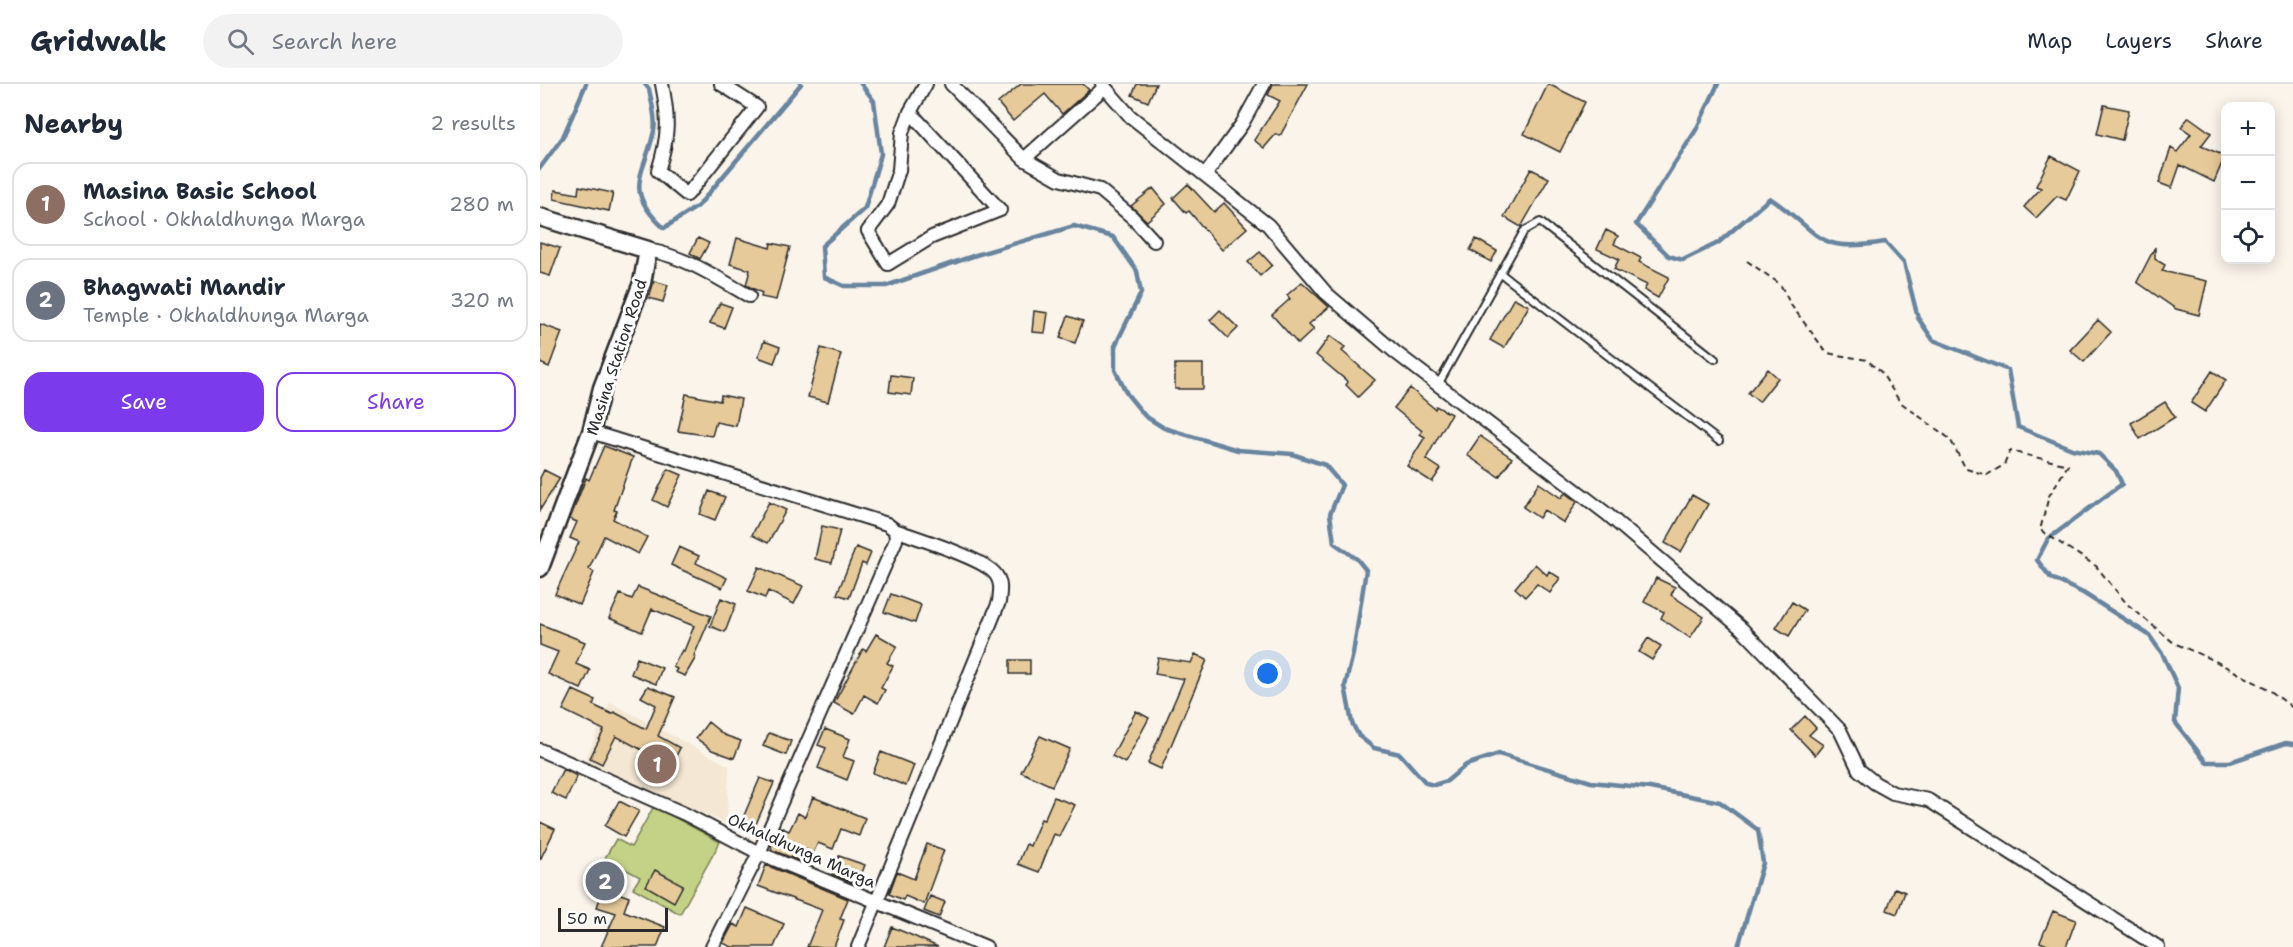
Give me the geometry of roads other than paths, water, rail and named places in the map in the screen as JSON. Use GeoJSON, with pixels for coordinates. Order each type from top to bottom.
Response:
{"type":"FeatureCollection","features":[{"type":"Feature","properties":{"kind":"street"},"geometry":{"type":"LineString","coordinates":[[662,84],[669,114],[668,132],[658,171],[687,195],[757,106],[722,84]]}},
{"type":"Feature","properties":{"kind":"street"},"geometry":{"type":"LineString","coordinates":[[910,112],[1000,210],[932,237],[888,264],[868,231],[888,204],[899,170],[902,133],[910,112],[926,84]]}},
{"type":"Feature","properties":{"kind":"street"},"geometry":{"type":"LineString","coordinates":[[951,84],[1024,159],[1059,179],[1100,190],[1132,217],[1154,241]]}},
{"type":"Feature","properties":{"kind":"street"},"geometry":{"type":"LineString","coordinates":[[1206,174],[1242,124],[1264,84]]}},
{"type":"Feature","properties":{"kind":"street"},"geometry":{"type":"LineString","coordinates":[[1024,159],[1104,86],[1130,116],[1268,225],[1326,293],[1395,352],[1439,383],[1606,514],[1742,629],[1840,730],[1860,770],[1875,783],[1893,793],[1928,800],[2158,947]]}},
{"type":"Feature","properties":{"kind":"street"},"geometry":{"type":"LineString","coordinates":[[540,217],[617,238],[648,250],[671,254],[697,265],[749,296]]}},
{"type":"Feature","properties":{"kind":"street","name":"Masina Station Road"},"geometry":{"type":"LineString","coordinates":[[540,568],[591,432],[602,388],[642,283],[648,250]]}},
{"type":"Feature","properties":{"kind":"street"},"geometry":{"type":"LineString","coordinates":[[591,432],[887,524],[895,530],[982,563],[996,573],[1000,584],[999,602],[992,623],[858,947]]}},
{"type":"Feature","properties":{"kind":"street"},"geometry":{"type":"LineString","coordinates":[[712,947],[759,853],[896,540],[895,530]]}},
{"type":"Feature","properties":{"kind":"street","name":"Okhaldhunga Marga"},"geometry":{"type":"LineString","coordinates":[[540,750],[686,814],[759,853],[986,947]]}},
{"type":"Feature","properties":{"kind":"lane"},"geometry":{"type":"LineString","coordinates":[[1439,383],[1524,231],[1540,222],[1715,359]]}},
{"type":"Feature","properties":{"kind":"lane"},"geometry":{"type":"LineString","coordinates":[[1500,273],[1719,441]]}},
{"type":"Feature","properties":{"kind":"waterway"},"geometry":{"type":"LineString","coordinates":[[540,168],[563,137],[586,84]]}},
{"type":"Feature","properties":{"kind":"waterway"},"geometry":{"type":"LineString","coordinates":[[645,84],[649,89],[655,126],[642,171],[640,192],[643,203],[664,228],[698,206],[801,84]]}},
{"type":"Feature","properties":{"kind":"waterway"},"geometry":{"type":"LineString","coordinates":[[861,84],[874,101],[881,154],[865,208],[822,246],[824,277],[844,286],[886,286],[976,255],[1074,226],[1113,237],[1137,271],[1141,293],[1115,346],[1115,370],[1127,394],[1145,416],[1164,428],[1238,450],[1292,454],[1325,465],[1342,485],[1330,514],[1334,543],[1357,559],[1366,570],[1353,654],[1345,686],[1352,723],[1359,736],[1374,748],[1400,754],[1426,783],[1434,785],[1447,781],[1466,765],[1499,754],[1591,782],[1650,788],[1720,802],[1758,830],[1763,863],[1738,947]]}},
{"type":"Feature","properties":{"kind":"waterway"},"geometry":{"type":"LineString","coordinates":[[1718,84],[1696,130],[1636,224],[1669,256],[1683,260],[1718,243],[1770,198],[1820,238],[1831,243],[1862,245],[1885,242],[1904,263],[1918,318],[1933,340],[2008,370],[2018,427],[2072,449],[2099,454],[2116,471],[2122,484],[2048,539],[2037,560],[2051,578],[2083,593],[2149,635],[2163,655],[2178,688],[2175,722],[2206,762],[2230,762],[2286,743],[2293,744]]}},
{"type":"Feature","properties":{"kind":"place","name":"Masina Basic School"},"geometry":{"type":"Point","coordinates":[657,764]}},
{"type":"Feature","properties":{"kind":"place","name":"Bhagwati Mandir"},"geometry":{"type":"Point","coordinates":[605,881]}}]}
